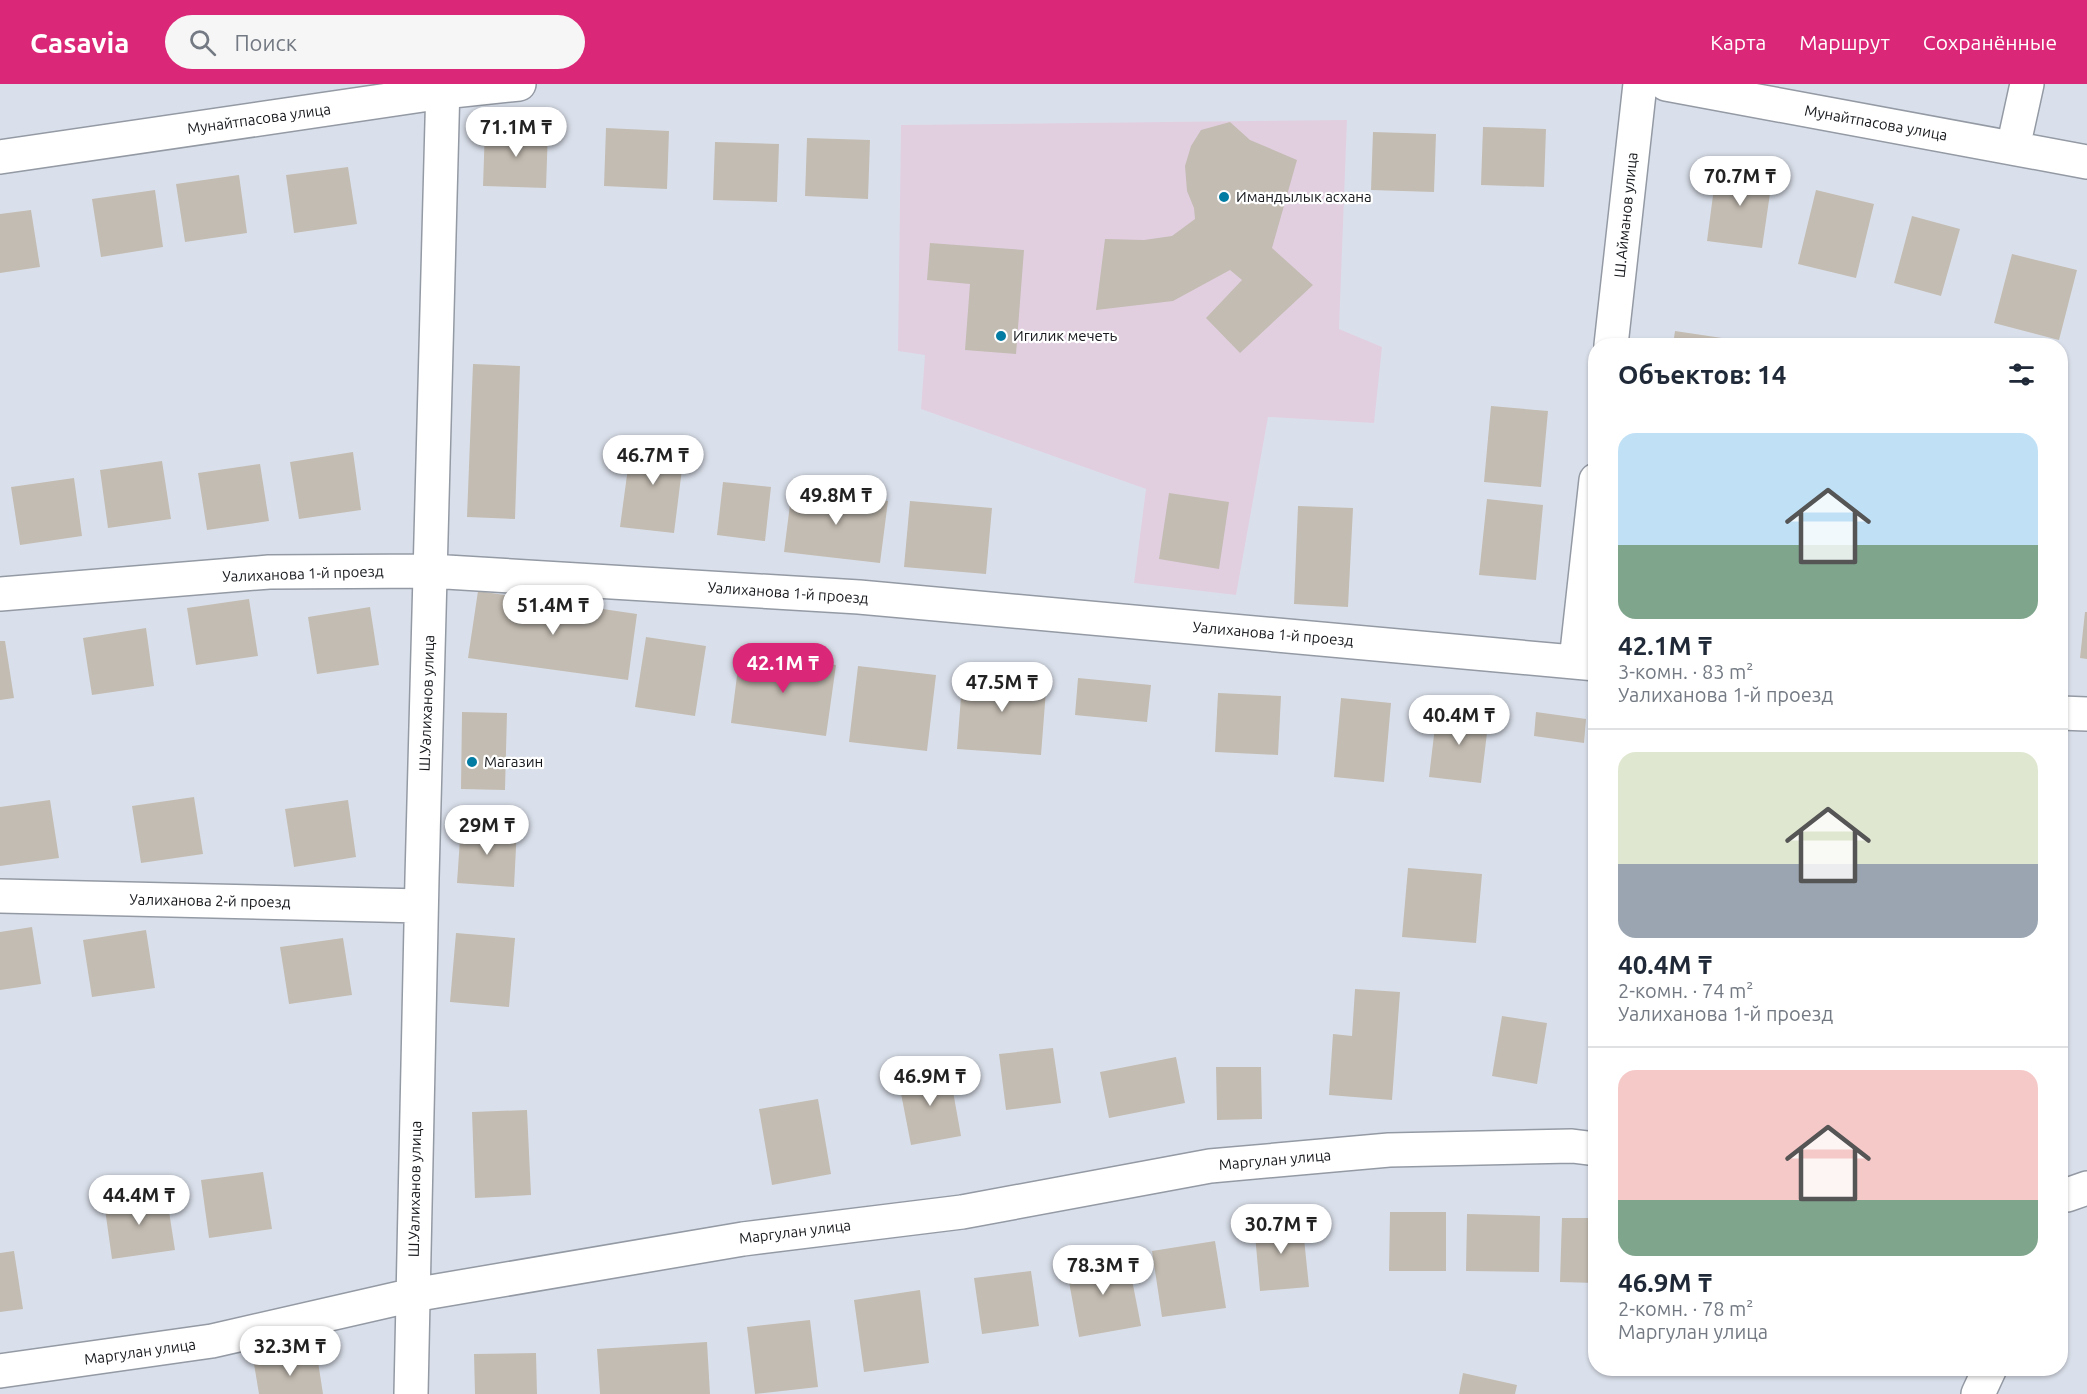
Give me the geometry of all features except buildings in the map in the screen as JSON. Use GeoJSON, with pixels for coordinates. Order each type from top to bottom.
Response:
{"type":"FeatureCollection","features":[{"type":"Feature","properties":{"kind":"street","name":"Мунайтпасова улица"},"geometry":{"type":"LineString","coordinates":[[0,157],[443,88],[519,84]]}},
{"type":"Feature","properties":{"kind":"street","name":"Ш.Айманов улица"},"geometry":{"type":"LineString","coordinates":[[1612,338],[1640,84]]}},
{"type":"Feature","properties":{"kind":"street","name":"Мунайтпасова улица"},"geometry":{"type":"LineString","coordinates":[[1666,84],[2087,162]]}},
{"type":"Feature","properties":{"kind":"street"},"geometry":{"type":"LineString","coordinates":[[2013,148],[2028,84]]}},
{"type":"Feature","properties":{"kind":"street","name":"Ш.Уалиханов улица"},"geometry":{"type":"LineString","coordinates":[[411,1394],[421,906],[443,88]]}},
{"type":"Feature","properties":{"kind":"street","name":"Уалиханова 1-й проезд"},"geometry":{"type":"LineString","coordinates":[[0,594],[269,572],[430,571],[859,597],[1586,663]]}},
{"type":"Feature","properties":{"kind":"street"},"geometry":{"type":"LineString","coordinates":[[1586,663],[1588,626]]}},
{"type":"Feature","properties":{"kind":"street"},"geometry":{"type":"LineString","coordinates":[[2068,713],[2087,714]]}},
{"type":"Feature","properties":{"kind":"street","name":"Уалиханова 2-й проезд"},"geometry":{"type":"LineString","coordinates":[[0,896],[421,906]]}},
{"type":"Feature","properties":{"kind":"street","name":"Маргулан улица"},"geometry":{"type":"LineString","coordinates":[[0,1371],[212,1341],[413,1295],[742,1239],[962,1212],[1210,1166],[1389,1150],[1572,1146],[1588,1148]]}},
{"type":"Feature","properties":{"kind":"street"},"geometry":{"type":"LineString","coordinates":[[1978,1394],[1986,1376]]}},
{"type":"Feature","properties":{"kind":"shaded area"},"geometry":{"type":"Polygon","coordinates":[[[1347,120],[1339,329],[1382,347],[1374,423],[1268,417],[1236,595],[1134,583],[1146,489],[921,409],[925,355],[898,351],[901,125],[1347,120]]]}},
{"type":"Feature","properties":{"kind":"place","name":"Имандылык асхана"},"geometry":{"type":"Point","coordinates":[1224,197]}},
{"type":"Feature","properties":{"kind":"place","name":"Игилик мечеть"},"geometry":{"type":"Point","coordinates":[1001,336]}},
{"type":"Feature","properties":{"kind":"place","name":"Магазин"},"geometry":{"type":"Point","coordinates":[472,762]}}]}
